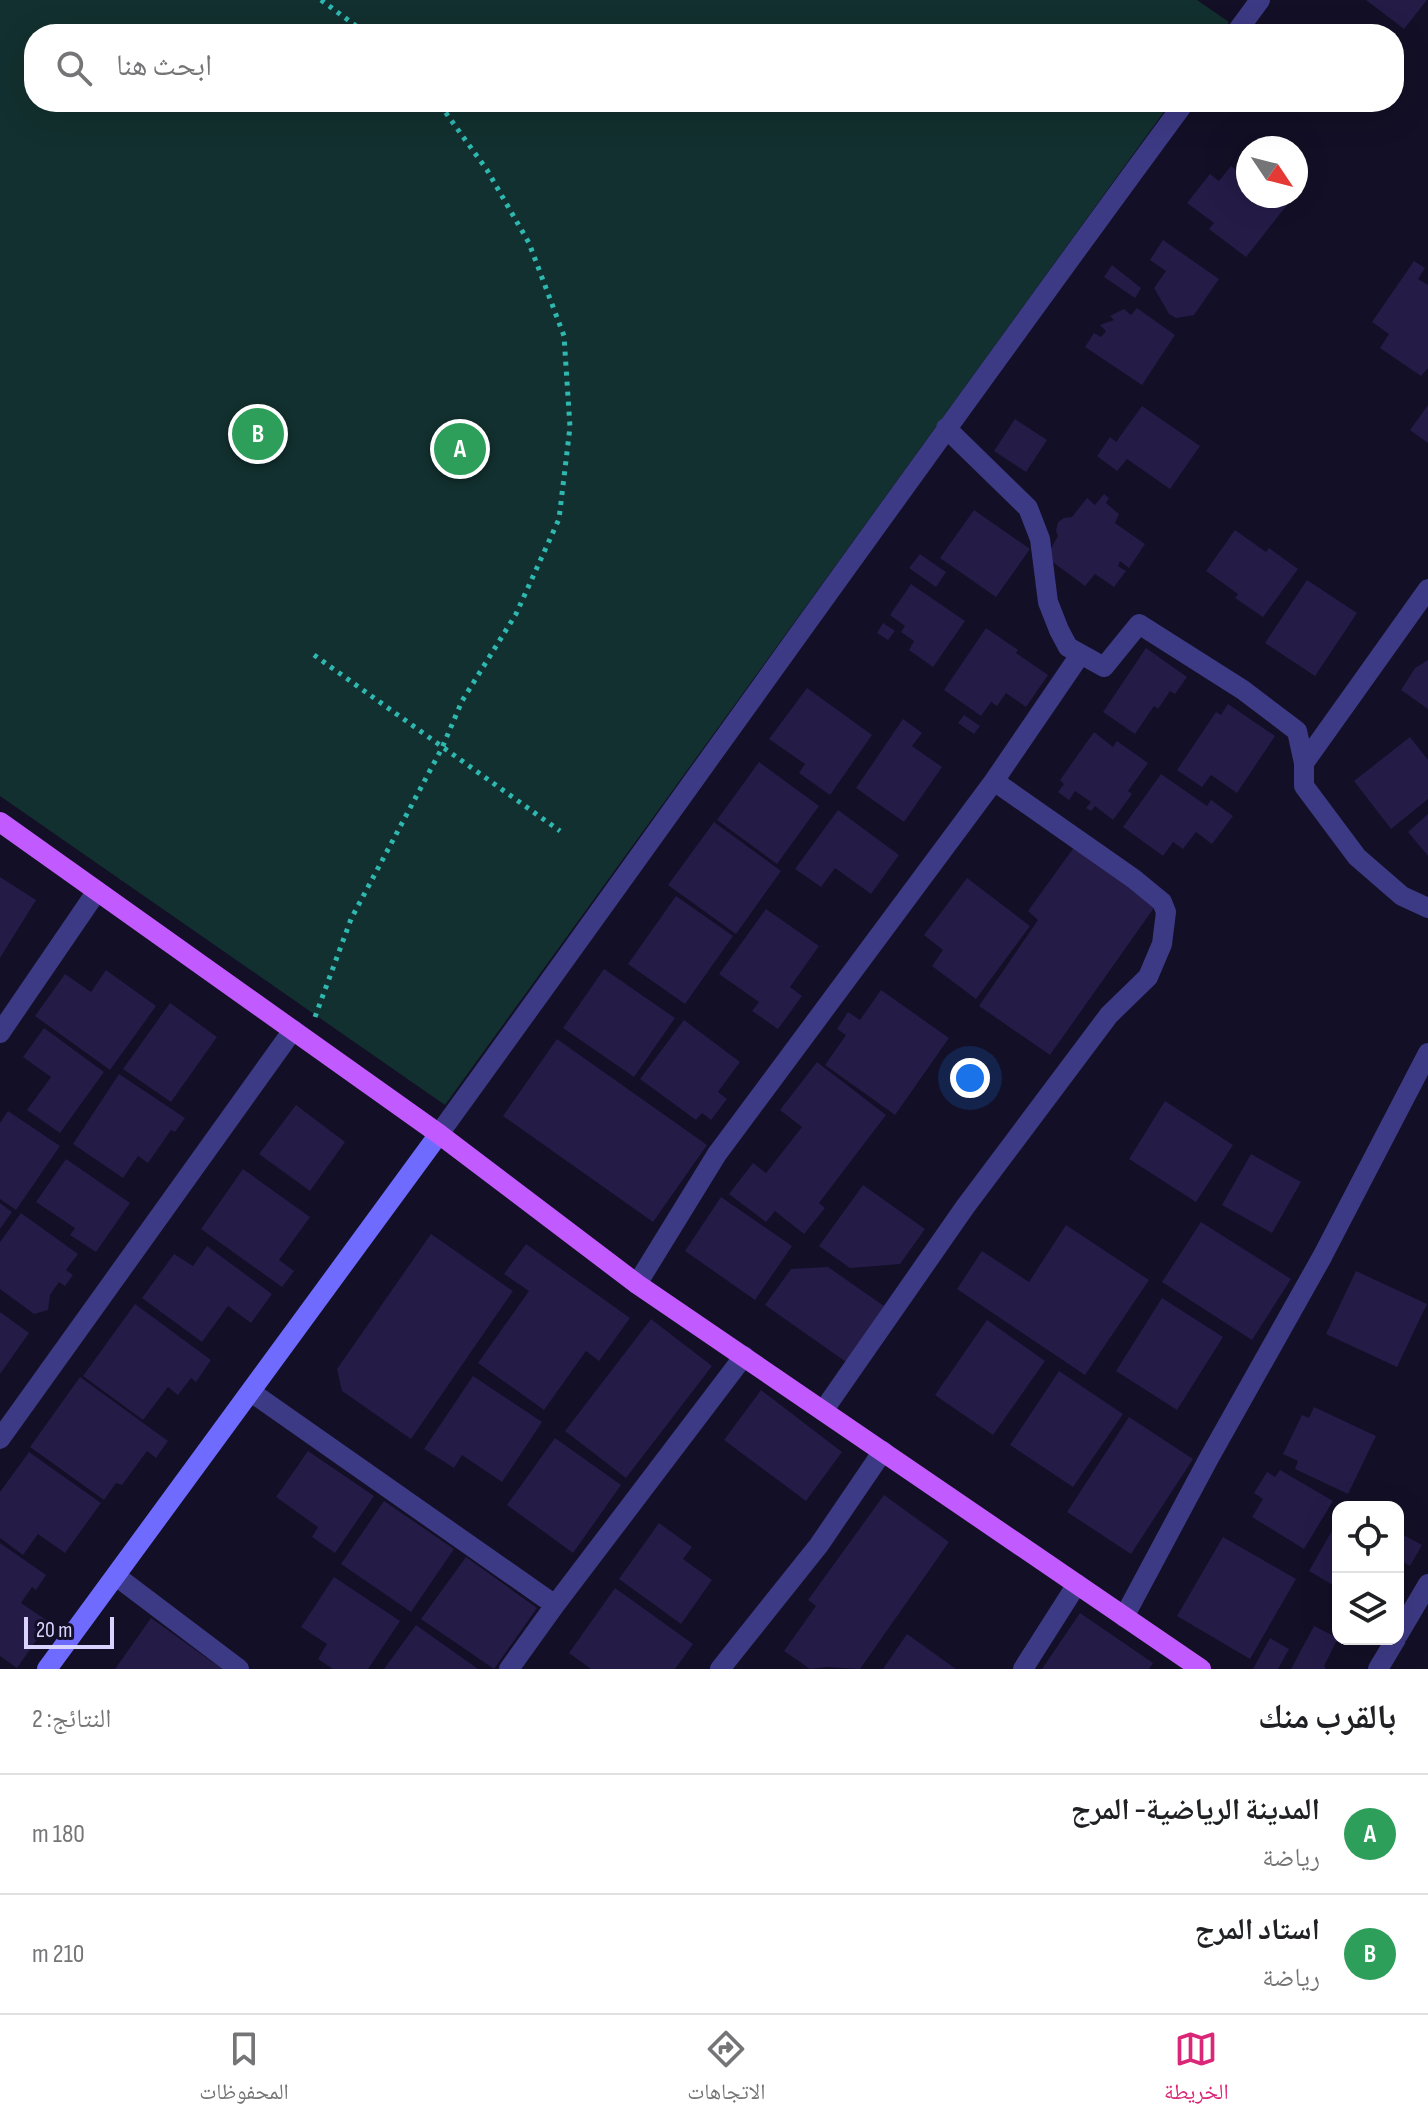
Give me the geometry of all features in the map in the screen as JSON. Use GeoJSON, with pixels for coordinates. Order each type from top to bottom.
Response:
{"type":"FeatureCollection","features":[{"type":"Feature","properties":{"kind":"main road"},"geometry":{"type":"LineString","coordinates":[[0,822],[439,1134],[637,1284],[1201,1669]]}},
{"type":"Feature","properties":{"kind":"main road"},"geometry":{"type":"LineString","coordinates":[[47,1669],[439,1134]]}},
{"type":"Feature","properties":{"kind":"street"},"geometry":{"type":"LineString","coordinates":[[1242,24],[1260,0]]}},
{"type":"Feature","properties":{"kind":"street"},"geometry":{"type":"LineString","coordinates":[[439,1134],[946,428],[1178,112]]}},
{"type":"Feature","properties":{"kind":"street"},"geometry":{"type":"LineString","coordinates":[[946,428],[1028,508],[1040,539],[1048,602],[1068,647],[1104,667],[1139,624],[1243,690],[1297,731],[1304,763],[1304,786],[1357,857],[1402,896],[1428,908]]}},
{"type":"Feature","properties":{"kind":"street"},"geometry":{"type":"LineString","coordinates":[[1304,763],[1428,589]]}},
{"type":"Feature","properties":{"kind":"street"},"geometry":{"type":"LineString","coordinates":[[637,1284],[717,1154],[994,781],[1080,655]]}},
{"type":"Feature","properties":{"kind":"street"},"geometry":{"type":"LineString","coordinates":[[823,1411],[965,1207],[1109,1015],[1148,977],[1162,944],[1166,912],[1162,902],[994,781]]}},
{"type":"Feature","properties":{"kind":"street"},"geometry":{"type":"LineString","coordinates":[[0,1033],[97,891]]}},
{"type":"Feature","properties":{"kind":"street"},"geometry":{"type":"LineString","coordinates":[[0,1439],[299,1035]]}},
{"type":"Feature","properties":{"kind":"street"},"geometry":{"type":"LineString","coordinates":[[1124,1617],[1322,1257],[1428,1053]]}},
{"type":"Feature","properties":{"kind":"street"},"geometry":{"type":"LineString","coordinates":[[509,1669],[744,1356]]}},
{"type":"Feature","properties":{"kind":"street"},"geometry":{"type":"LineString","coordinates":[[251,1392],[555,1605]]}},
{"type":"Feature","properties":{"kind":"street"},"geometry":{"type":"LineString","coordinates":[[720,1669],[819,1545],[883,1451]]}},
{"type":"Feature","properties":{"kind":"street"},"geometry":{"type":"LineString","coordinates":[[116,1576],[239,1669]]}},
{"type":"Feature","properties":{"kind":"street"},"geometry":{"type":"LineString","coordinates":[[1023,1669],[1077,1584]]}},
{"type":"Feature","properties":{"kind":"street"},"geometry":{"type":"LineString","coordinates":[[1404,1625],[1428,1584]]}},
{"type":"Feature","properties":{"kind":"street"},"geometry":{"type":"LineString","coordinates":[[1378,1669],[1392,1645]]}},
{"type":"Feature","properties":{"kind":"path"},"geometry":{"type":"LineString","coordinates":[[321,0],[353,24]]}},
{"type":"Feature","properties":{"kind":"path"},"geometry":{"type":"LineString","coordinates":[[299,1035],[318,1011],[351,919],[442,748],[462,701],[516,614],[559,519],[570,427],[564,336],[529,243],[487,170],[445,112]]}},
{"type":"Feature","properties":{"kind":"path"},"geometry":{"type":"LineString","coordinates":[[314,655],[560,831]]}},
{"type":"Feature","properties":{"kind":"green space"},"geometry":{"type":"Polygon","coordinates":[[[0,0],[1197,0],[1229,22],[24,24],[24,112],[1164,112],[445,1105],[0,796],[0,0]]]}},
{"type":"Feature","properties":{"kind":"building"},"geometry":{"type":"Polygon","coordinates":[[[1366,0],[1427,0],[1404,29],[1404,24],[1397,24],[1366,0]]]}},
{"type":"Feature","properties":{"kind":"building"},"geometry":{"type":"Polygon","coordinates":[[[1231,166],[1236,170],[1236,208],[1285,208],[1246,257],[1209,229],[1214,223],[1187,203],[1210,174],[1219,181],[1231,166]]]}},
{"type":"Feature","properties":{"kind":"building"},"geometry":{"type":"Polygon","coordinates":[[[1163,240],[1219,279],[1194,315],[1176,318],[1169,314],[1154,288],[1166,271],[1150,260],[1163,240]]]}},
{"type":"Feature","properties":{"kind":"building"},"geometry":{"type":"Polygon","coordinates":[[[1414,261],[1425,268],[1418,279],[1428,285],[1428,368],[1421,376],[1380,348],[1389,334],[1372,322],[1414,261]]]}},
{"type":"Feature","properties":{"kind":"building"},"geometry":{"type":"Polygon","coordinates":[[[1112,265],[1141,288],[1135,298],[1104,277],[1112,265]]]}},
{"type":"Feature","properties":{"kind":"building"},"geometry":{"type":"Polygon","coordinates":[[[1137,308],[1175,335],[1142,385],[1085,347],[1094,333],[1101,337],[1106,331],[1100,325],[1114,320],[1110,316],[1124,309],[1131,315],[1137,308]]]}},
{"type":"Feature","properties":{"kind":"building"},"geometry":{"type":"Polygon","coordinates":[[[1428,405],[1428,443],[1410,430],[1428,405]]]}},
{"type":"Feature","properties":{"kind":"building"},"geometry":{"type":"Polygon","coordinates":[[[1142,406],[1200,446],[1170,489],[1127,459],[1117,471],[1097,456],[1110,437],[1116,442],[1142,406]]]}},
{"type":"Feature","properties":{"kind":"building"},"geometry":{"type":"Polygon","coordinates":[[[1015,419],[1047,440],[1026,472],[994,451],[1015,419]]]}},
{"type":"Feature","properties":{"kind":"building"},"geometry":{"type":"Polygon","coordinates":[[[1104,494],[1109,498],[1106,503],[1119,514],[1115,523],[1145,544],[1129,568],[1120,561],[1118,566],[1126,571],[1114,587],[1095,574],[1085,586],[1046,557],[1058,536],[1058,522],[1072,517],[1087,498],[1095,505],[1104,494]]]}},
{"type":"Feature","properties":{"kind":"building"},"geometry":{"type":"Polygon","coordinates":[[[974,510],[1030,549],[996,597],[940,558],[974,510]]]}},
{"type":"Feature","properties":{"kind":"building"},"geometry":{"type":"Polygon","coordinates":[[[1235,530],[1266,552],[1269,548],[1298,569],[1263,617],[1235,598],[1238,594],[1206,571],[1235,530]]]}},
{"type":"Feature","properties":{"kind":"building"},"geometry":{"type":"Polygon","coordinates":[[[920,554],[946,572],[936,587],[909,568],[920,554]]]}},
{"type":"Feature","properties":{"kind":"building"},"geometry":{"type":"Polygon","coordinates":[[[1307,580],[1357,613],[1315,676],[1265,643],[1307,580]]]}},
{"type":"Feature","properties":{"kind":"building"},"geometry":{"type":"Polygon","coordinates":[[[911,584],[965,621],[933,667],[909,650],[914,641],[901,632],[905,626],[890,615],[911,584]]]}},
{"type":"Feature","properties":{"kind":"building"},"geometry":{"type":"Polygon","coordinates":[[[883,623],[895,631],[888,640],[877,633],[883,623]]]}},
{"type":"Feature","properties":{"kind":"building"},"geometry":{"type":"Polygon","coordinates":[[[986,628],[1048,675],[1026,707],[1006,693],[997,706],[991,702],[981,716],[944,690],[986,628]]]}},
{"type":"Feature","properties":{"kind":"building"},"geometry":{"type":"Polygon","coordinates":[[[1146,648],[1187,677],[1175,694],[1170,691],[1158,709],[1154,706],[1135,734],[1103,712],[1146,648]]]}},
{"type":"Feature","properties":{"kind":"building"},"geometry":{"type":"Polygon","coordinates":[[[1428,660],[1428,709],[1401,690],[1415,668],[1428,660]]]}},
{"type":"Feature","properties":{"kind":"building"},"geometry":{"type":"Polygon","coordinates":[[[807,688],[872,735],[830,795],[799,773],[805,764],[769,739],[807,688]]]}},
{"type":"Feature","properties":{"kind":"building"},"geometry":{"type":"Polygon","coordinates":[[[1228,704],[1275,736],[1237,793],[1211,775],[1202,787],[1177,770],[1216,712],[1221,715],[1228,704]]]}},
{"type":"Feature","properties":{"kind":"building"},"geometry":{"type":"Polygon","coordinates":[[[964,715],[980,726],[974,734],[958,723],[964,715]]]}},
{"type":"Feature","properties":{"kind":"building"},"geometry":{"type":"Polygon","coordinates":[[[903,719],[922,733],[912,746],[942,767],[904,822],[856,788],[903,719]]]}},
{"type":"Feature","properties":{"kind":"building"},"geometry":{"type":"Polygon","coordinates":[[[1094,732],[1113,747],[1117,741],[1148,763],[1128,791],[1132,794],[1113,820],[1095,806],[1091,811],[1086,808],[1091,802],[1075,791],[1069,800],[1058,792],[1064,784],[1060,780],[1094,732]]]}},
{"type":"Feature","properties":{"kind":"building"},"geometry":{"type":"Polygon","coordinates":[[[1410,737],[1428,760],[1428,799],[1391,829],[1354,781],[1410,737]]]}},
{"type":"Feature","properties":{"kind":"building"},"geometry":{"type":"Polygon","coordinates":[[[759,762],[819,806],[777,864],[717,820],[759,762]]]}},
{"type":"Feature","properties":{"kind":"building"},"geometry":{"type":"Polygon","coordinates":[[[1161,774],[1207,806],[1211,800],[1233,816],[1212,844],[1196,832],[1183,849],[1173,842],[1163,856],[1123,827],[1161,774]]]}},
{"type":"Feature","properties":{"kind":"building"},"geometry":{"type":"Polygon","coordinates":[[[838,810],[899,855],[871,894],[835,868],[821,887],[795,869],[838,810]]]}},
{"type":"Feature","properties":{"kind":"building"},"geometry":{"type":"Polygon","coordinates":[[[1428,814],[1428,856],[1408,832],[1428,814]]]}},
{"type":"Feature","properties":{"kind":"building"},"geometry":{"type":"Polygon","coordinates":[[[714,822],[781,871],[736,934],[668,885],[714,822]]]}},
{"type":"Feature","properties":{"kind":"building"},"geometry":{"type":"Polygon","coordinates":[[[1075,846],[1156,905],[1050,1055],[979,1006],[1038,920],[1028,911],[1075,846]]]}},
{"type":"Feature","properties":{"kind":"building"},"geometry":{"type":"Polygon","coordinates":[[[0,877],[36,900],[0,958],[0,877]]]}},
{"type":"Feature","properties":{"kind":"building"},"geometry":{"type":"Polygon","coordinates":[[[967,878],[1030,926],[976,999],[932,966],[943,950],[924,935],[967,878]]]}},
{"type":"Feature","properties":{"kind":"building"},"geometry":{"type":"Polygon","coordinates":[[[676,896],[733,936],[685,1004],[628,964],[676,896]]]}},
{"type":"Feature","properties":{"kind":"building"},"geometry":{"type":"Polygon","coordinates":[[[766,909],[819,946],[790,987],[802,996],[778,1029],[752,1011],[759,1002],[719,974],[766,909]]]}},
{"type":"Feature","properties":{"kind":"building"},"geometry":{"type":"Polygon","coordinates":[[[604,969],[675,1018],[634,1077],[563,1028],[604,969]]]}},
{"type":"Feature","properties":{"kind":"building"},"geometry":{"type":"Polygon","coordinates":[[[106,970],[156,1006],[110,1070],[35,1016],[65,974],[91,992],[106,970]]]}},
{"type":"Feature","properties":{"kind":"building"},"geometry":{"type":"Polygon","coordinates":[[[881,990],[949,1038],[895,1115],[825,1065],[846,1035],[837,1029],[848,1012],[860,1020],[881,990]]]}},
{"type":"Feature","properties":{"kind":"building"},"geometry":{"type":"Polygon","coordinates":[[[170,1003],[217,1037],[171,1102],[123,1069],[170,1003]]]}},
{"type":"Feature","properties":{"kind":"building"},"geometry":{"type":"Polygon","coordinates":[[[684,1020],[740,1062],[718,1092],[727,1099],[711,1120],[702,1113],[696,1120],[640,1079],[684,1020]]]}},
{"type":"Feature","properties":{"kind":"building"},"geometry":{"type":"Polygon","coordinates":[[[44,1028],[104,1072],[60,1133],[27,1110],[51,1077],[23,1057],[44,1028]]]}},
{"type":"Feature","properties":{"kind":"building"},"geometry":{"type":"Polygon","coordinates":[[[557,1039],[707,1145],[653,1222],[503,1116],[557,1039]]]}},
{"type":"Feature","properties":{"kind":"building"},"geometry":{"type":"Polygon","coordinates":[[[817,1062],[886,1115],[819,1203],[825,1208],[804,1234],[775,1211],[766,1222],[729,1194],[753,1163],[766,1173],[802,1127],[780,1110],[817,1062]]]}},
{"type":"Feature","properties":{"kind":"building"},"geometry":{"type":"Polygon","coordinates":[[[119,1074],[185,1118],[175,1132],[171,1130],[148,1163],[138,1156],[123,1178],[73,1144],[119,1074]]]}},
{"type":"Feature","properties":{"kind":"building"},"geometry":{"type":"Polygon","coordinates":[[[1165,1101],[1233,1145],[1196,1202],[1129,1159],[1165,1101]]]}},
{"type":"Feature","properties":{"kind":"building"},"geometry":{"type":"Polygon","coordinates":[[[296,1105],[345,1142],[310,1191],[259,1154],[296,1105]]]}},
{"type":"Feature","properties":{"kind":"building"},"geometry":{"type":"Polygon","coordinates":[[[8,1111],[60,1146],[16,1210],[0,1199],[0,1123],[8,1111]]]}},
{"type":"Feature","properties":{"kind":"building"},"geometry":{"type":"Polygon","coordinates":[[[1251,1154],[1301,1182],[1272,1233],[1222,1205],[1251,1154]]]}},
{"type":"Feature","properties":{"kind":"building"},"geometry":{"type":"Polygon","coordinates":[[[66,1159],[130,1203],[96,1252],[70,1235],[75,1228],[36,1202],[66,1159]]]}},
{"type":"Feature","properties":{"kind":"building"},"geometry":{"type":"Polygon","coordinates":[[[243,1169],[310,1217],[279,1260],[294,1271],[282,1287],[201,1229],[243,1169]]]}},
{"type":"Feature","properties":{"kind":"building"},"geometry":{"type":"Polygon","coordinates":[[[863,1185],[925,1229],[900,1264],[850,1268],[819,1246],[863,1185]]]}},
{"type":"Feature","properties":{"kind":"building"},"geometry":{"type":"Polygon","coordinates":[[[721,1197],[792,1246],[755,1300],[685,1251],[721,1197]]]}},
{"type":"Feature","properties":{"kind":"building"},"geometry":{"type":"Polygon","coordinates":[[[0,1203],[12,1212],[0,1229],[0,1203]]]}},
{"type":"Feature","properties":{"kind":"building"},"geometry":{"type":"Polygon","coordinates":[[[21,1213],[78,1254],[66,1270],[73,1275],[65,1286],[59,1282],[50,1295],[48,1310],[34,1314],[0,1289],[0,1242],[21,1213]]]}},
{"type":"Feature","properties":{"kind":"building"},"geometry":{"type":"Polygon","coordinates":[[[1201,1222],[1291,1279],[1252,1340],[1162,1282],[1201,1222]]]}},
{"type":"Feature","properties":{"kind":"building"},"geometry":{"type":"Polygon","coordinates":[[[1066,1225],[1149,1280],[1085,1375],[957,1289],[982,1251],[1029,1282],[1066,1225]]]}},
{"type":"Feature","properties":{"kind":"building"},"geometry":{"type":"Polygon","coordinates":[[[431,1234],[513,1291],[411,1439],[342,1391],[337,1369],[431,1234]]]}},
{"type":"Feature","properties":{"kind":"building"},"geometry":{"type":"Polygon","coordinates":[[[526,1244],[630,1318],[599,1361],[586,1351],[544,1410],[478,1363],[529,1291],[504,1274],[526,1244]]]}},
{"type":"Feature","properties":{"kind":"building"},"geometry":{"type":"Polygon","coordinates":[[[207,1246],[272,1294],[251,1323],[228,1306],[202,1342],[142,1298],[174,1254],[193,1266],[207,1246]]]}},
{"type":"Feature","properties":{"kind":"building"},"geometry":{"type":"Polygon","coordinates":[[[828,1267],[884,1306],[846,1362],[765,1305],[791,1269],[828,1267]]]}},
{"type":"Feature","properties":{"kind":"building"},"geometry":{"type":"Polygon","coordinates":[[[1356,1271],[1427,1304],[1397,1367],[1326,1334],[1356,1271]]]}},
{"type":"Feature","properties":{"kind":"building"},"geometry":{"type":"Polygon","coordinates":[[[1162,1298],[1223,1337],[1177,1410],[1116,1371],[1162,1298]]]}},
{"type":"Feature","properties":{"kind":"building"},"geometry":{"type":"Polygon","coordinates":[[[135,1304],[211,1360],[196,1382],[191,1378],[178,1395],[168,1387],[143,1420],[83,1376],[135,1304]]]}},
{"type":"Feature","properties":{"kind":"building"},"geometry":{"type":"Polygon","coordinates":[[[0,1312],[29,1333],[0,1374],[0,1312]]]}},
{"type":"Feature","properties":{"kind":"building"},"geometry":{"type":"Polygon","coordinates":[[[651,1319],[712,1366],[626,1478],[565,1431],[651,1319]]]}},
{"type":"Feature","properties":{"kind":"building"},"geometry":{"type":"Polygon","coordinates":[[[987,1320],[1045,1361],[993,1435],[935,1395],[987,1320]]]}},
{"type":"Feature","properties":{"kind":"building"},"geometry":{"type":"Polygon","coordinates":[[[1059,1371],[1123,1414],[1073,1487],[1010,1445],[1059,1371]]]}},
{"type":"Feature","properties":{"kind":"building"},"geometry":{"type":"Polygon","coordinates":[[[473,1376],[542,1422],[502,1482],[462,1455],[454,1468],[424,1449],[473,1376]]]}},
{"type":"Feature","properties":{"kind":"building"},"geometry":{"type":"Polygon","coordinates":[[[80,1377],[168,1441],[156,1458],[147,1451],[122,1485],[116,1483],[104,1500],[30,1447],[80,1377]]]}},
{"type":"Feature","properties":{"kind":"building"},"geometry":{"type":"Polygon","coordinates":[[[761,1390],[842,1452],[806,1501],[724,1440],[761,1390]]]}},
{"type":"Feature","properties":{"kind":"building"},"geometry":{"type":"Polygon","coordinates":[[[1314,1407],[1376,1436],[1348,1494],[1295,1469],[1298,1461],[1283,1454],[1302,1415],[1309,1418],[1314,1407]]]}},
{"type":"Feature","properties":{"kind":"building"},"geometry":{"type":"Polygon","coordinates":[[[1129,1417],[1193,1459],[1131,1554],[1067,1512],[1129,1417]]]}},
{"type":"Feature","properties":{"kind":"building"},"geometry":{"type":"Polygon","coordinates":[[[555,1438],[621,1485],[573,1553],[507,1505],[555,1438]]]}},
{"type":"Feature","properties":{"kind":"building"},"geometry":{"type":"Polygon","coordinates":[[[308,1451],[374,1496],[335,1553],[312,1537],[318,1527],[276,1497],[308,1451]]]}},
{"type":"Feature","properties":{"kind":"building"},"geometry":{"type":"Polygon","coordinates":[[[29,1452],[101,1503],[65,1553],[38,1534],[23,1555],[0,1538],[0,1492],[29,1452]]]}},
{"type":"Feature","properties":{"kind":"building"},"geometry":{"type":"Polygon","coordinates":[[[1280,1470],[1333,1501],[1304,1549],[1252,1517],[1263,1499],[1254,1493],[1267,1472],[1275,1477],[1280,1470]]]}},
{"type":"Feature","properties":{"kind":"building"},"geometry":{"type":"Polygon","coordinates":[[[884,1495],[949,1542],[860,1669],[810,1669],[784,1651],[816,1606],[808,1600],[884,1495]]]}},
{"type":"Feature","properties":{"kind":"building"},"geometry":{"type":"Polygon","coordinates":[[[384,1501],[454,1549],[411,1612],[341,1564],[384,1501]]]}},
{"type":"Feature","properties":{"kind":"building"},"geometry":{"type":"Polygon","coordinates":[[[659,1523],[692,1547],[683,1559],[712,1580],[681,1624],[619,1579],[659,1523]]]}},
{"type":"Feature","properties":{"kind":"building"},"geometry":{"type":"Polygon","coordinates":[[[1332,1531],[1332,1584],[1309,1571],[1332,1531]]]}},
{"type":"Feature","properties":{"kind":"building"},"geometry":{"type":"Polygon","coordinates":[[[1404,1535],[1422,1545],[1410,1566],[1404,1562],[1404,1535]]]}},
{"type":"Feature","properties":{"kind":"building"},"geometry":{"type":"Polygon","coordinates":[[[1223,1537],[1296,1579],[1250,1659],[1177,1616],[1223,1537]]]}},
{"type":"Feature","properties":{"kind":"building"},"geometry":{"type":"Polygon","coordinates":[[[0,1543],[46,1575],[36,1590],[32,1587],[21,1603],[49,1622],[17,1668],[0,1656],[0,1543]]]}},
{"type":"Feature","properties":{"kind":"building"},"geometry":{"type":"Polygon","coordinates":[[[466,1557],[537,1608],[494,1669],[421,1619],[466,1557]]]}},
{"type":"Feature","properties":{"kind":"building"},"geometry":{"type":"Polygon","coordinates":[[[334,1577],[400,1621],[368,1669],[333,1669],[318,1659],[327,1644],[301,1627],[334,1577]]]}},
{"type":"Feature","properties":{"kind":"building"},"geometry":{"type":"Polygon","coordinates":[[[615,1588],[693,1644],[675,1669],[591,1669],[569,1653],[615,1588]]]}},
{"type":"Feature","properties":{"kind":"building"},"geometry":{"type":"Polygon","coordinates":[[[1080,1613],[1153,1663],[1149,1669],[1042,1669],[1080,1613]]]}},
{"type":"Feature","properties":{"kind":"building"},"geometry":{"type":"Polygon","coordinates":[[[151,1618],[222,1669],[115,1669],[151,1618]]]}},
{"type":"Feature","properties":{"kind":"building"},"geometry":{"type":"Polygon","coordinates":[[[416,1625],[478,1669],[384,1669],[416,1625]]]}},
{"type":"Feature","properties":{"kind":"building"},"geometry":{"type":"Polygon","coordinates":[[[1314,1626],[1332,1635],[1332,1645],[1334,1645],[1324,1666],[1326,1669],[1291,1669],[1314,1626]]]}},
{"type":"Feature","properties":{"kind":"building"},"geometry":{"type":"Polygon","coordinates":[[[907,1634],[956,1669],[883,1669],[907,1634]]]}},
{"type":"Feature","properties":{"kind":"building"},"geometry":{"type":"Polygon","coordinates":[[[1270,1638],[1289,1649],[1278,1669],[1253,1669],[1270,1638]]]}},
{"type":"Feature","properties":{"kind":"place","name":"استاد المرج"},"geometry":{"type":"Point","coordinates":[258,434]}},
{"type":"Feature","properties":{"kind":"place","name":"المدينة الرياضية- المرج"},"geometry":{"type":"Point","coordinates":[460,449]}}]}
